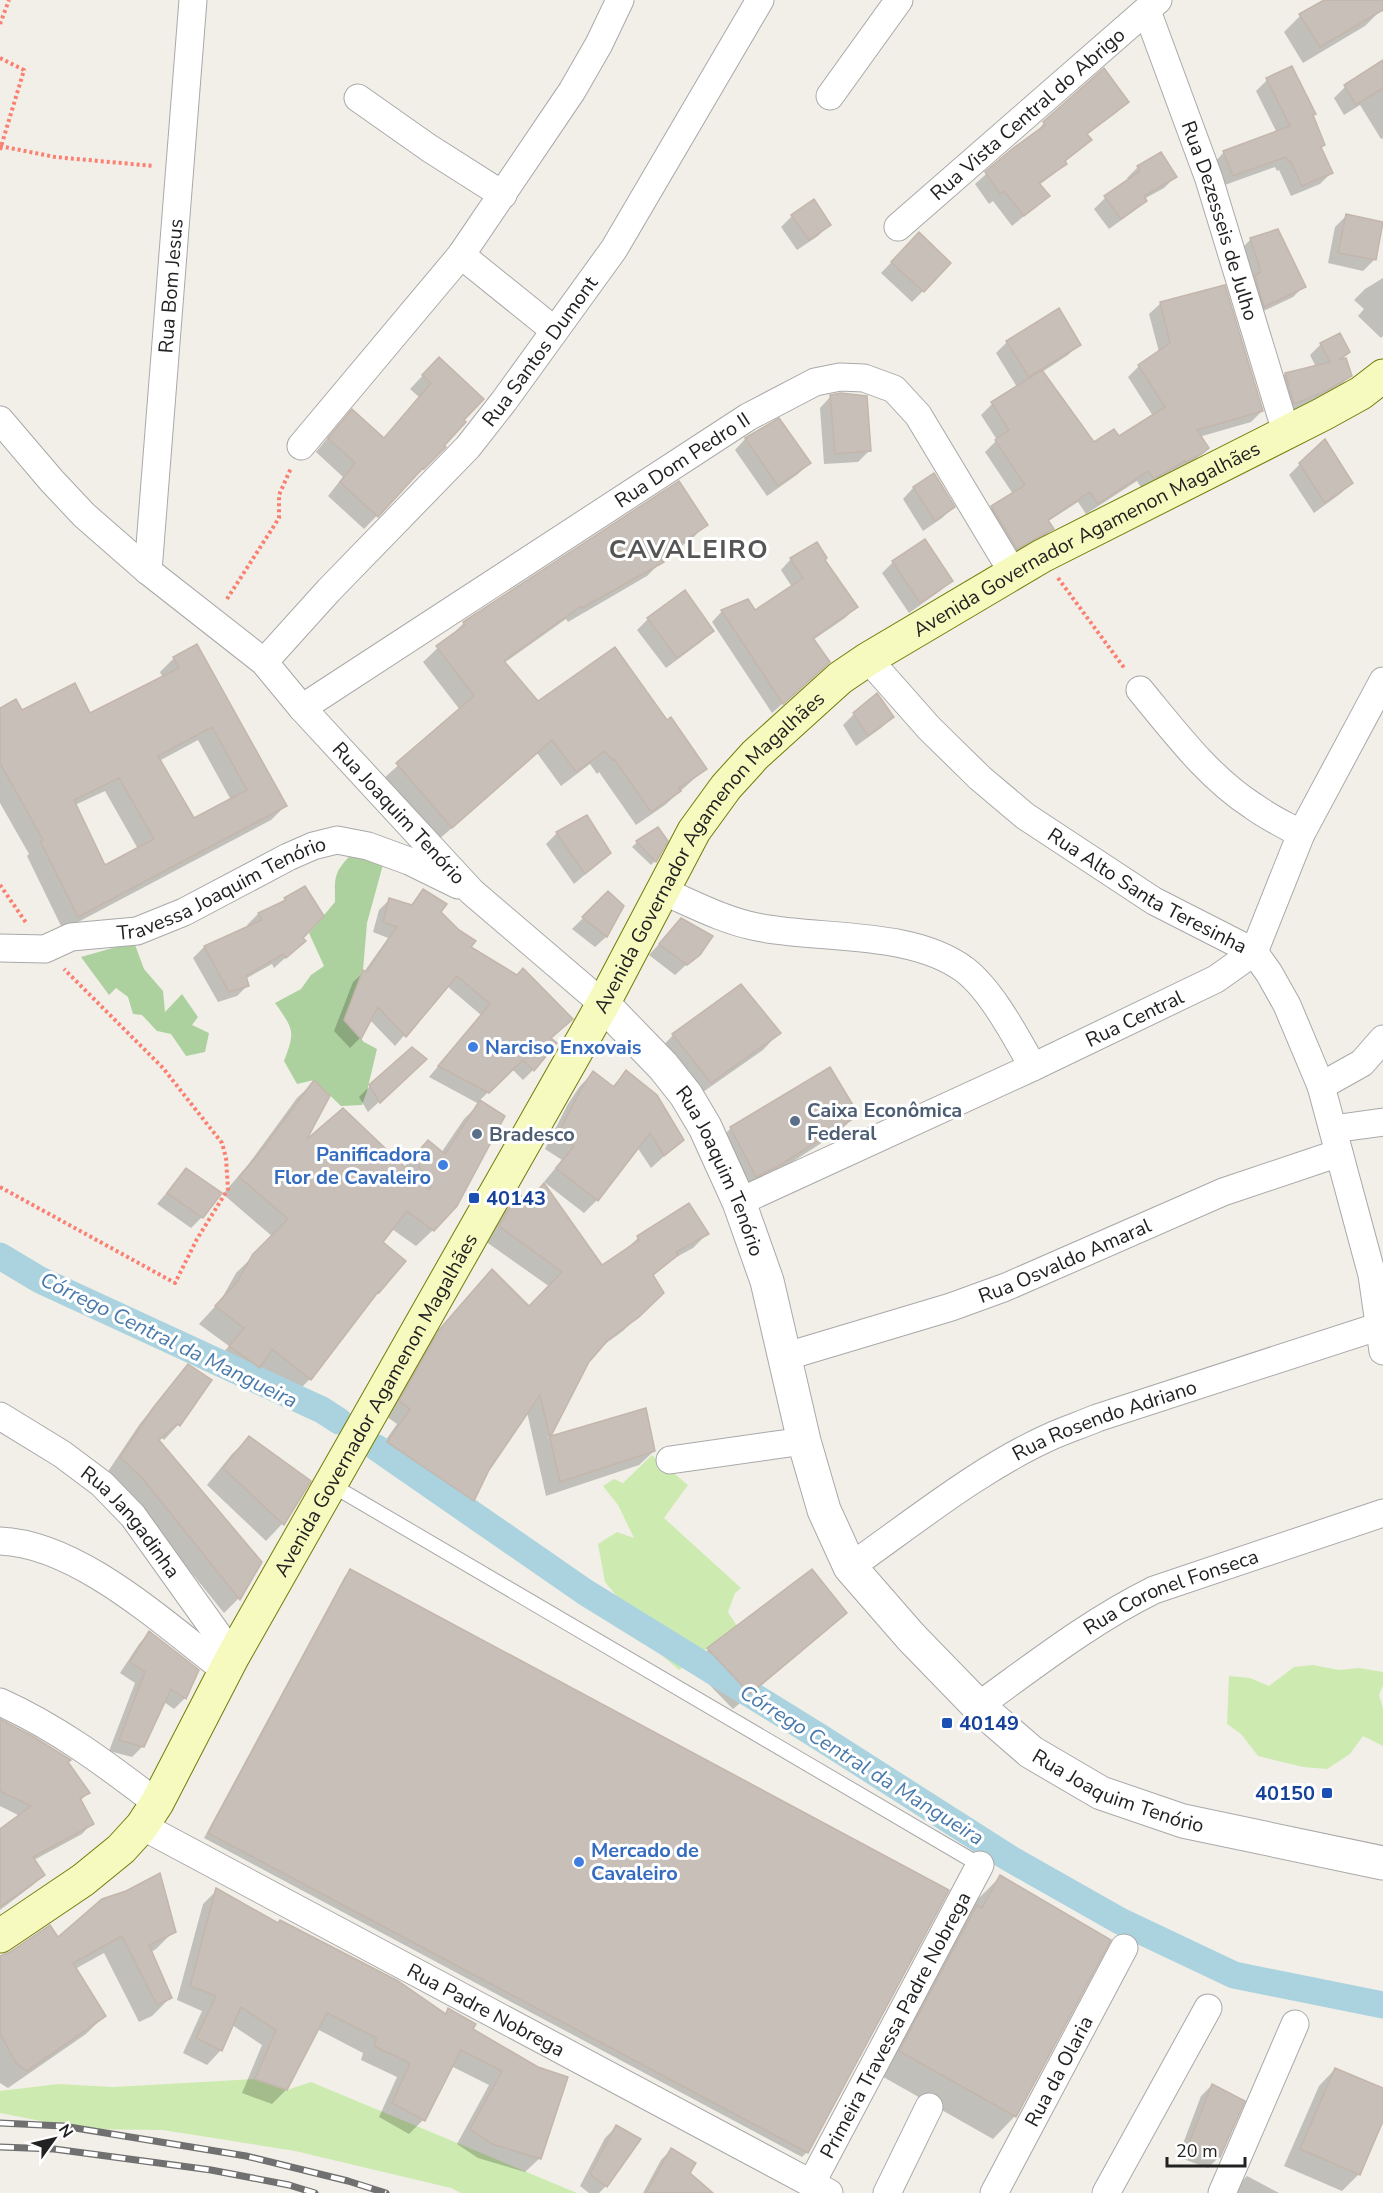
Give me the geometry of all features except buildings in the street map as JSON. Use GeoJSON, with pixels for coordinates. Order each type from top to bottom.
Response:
{"type":"FeatureCollection","features":[{"type":"Feature","properties":{"kind":"main road","name":"Avenida Governador Agamenon Magalhães"},"geometry":{"type":"LineString","coordinates":[[0,1936],[83,1880],[121,1849],[150,1815],[229,1663],[603,1004],[694,831],[726,787],[755,755],[840,678],[868,659],[1042,556],[1362,393],[1383,376]]}},
{"type":"Feature","properties":{"kind":"street","name":"Rua Bom Jesus"},"geometry":{"type":"LineString","coordinates":[[148,571],[193,0]]}},
{"type":"Feature","properties":{"kind":"street"},"geometry":{"type":"LineString","coordinates":[[301,446],[461,255],[572,91],[621,0]]}},
{"type":"Feature","properties":{"kind":"street","name":"Rua Santos Dumont"},"geometry":{"type":"LineString","coordinates":[[264,662],[329,590],[468,447],[614,249],[760,0]]}},
{"type":"Feature","properties":{"kind":"street"},"geometry":{"type":"LineString","coordinates":[[830,96],[899,0]]}},
{"type":"Feature","properties":{"kind":"street","name":"Rua Vista Central do Abrigo"},"geometry":{"type":"LineString","coordinates":[[898,227],[1152,5]]}},
{"type":"Feature","properties":{"kind":"street","name":"Rua Dezesseis de Julho"},"geometry":{"type":"LineString","coordinates":[[1152,5],[1209,179],[1286,432]]}},
{"type":"Feature","properties":{"kind":"street"},"geometry":{"type":"LineString","coordinates":[[358,98],[429,148],[503,195]]}},
{"type":"Feature","properties":{"kind":"street"},"geometry":{"type":"LineString","coordinates":[[461,255],[554,330]]}},
{"type":"Feature","properties":{"kind":"street","name":"Rua Dom Pedro II"},"geometry":{"type":"LineString","coordinates":[[302,708],[748,417],[815,382],[864,378],[894,389],[918,415],[1013,573]]}},
{"type":"Feature","properties":{"kind":"street","name":"Rua Joaquim Tenório"},"geometry":{"type":"LineString","coordinates":[[0,420],[84,515],[148,571],[264,662],[302,708],[472,892],[603,1004],[663,1066],[686,1095],[705,1127],[739,1202],[766,1281],[804,1442],[824,1510],[850,1567],[911,1637],[978,1706],[1031,1752],[1101,1793],[1183,1821],[1383,1863]]}},
{"type":"Feature","properties":{"kind":"street","name":"Rua Alto Santa Teresinha"},"geometry":{"type":"LineString","coordinates":[[868,659],[929,728],[980,778],[1025,816],[1154,901],[1254,952],[1287,1005],[1321,1086],[1372,1275],[1382,1334]]}},
{"type":"Feature","properties":{"kind":"street"},"geometry":{"type":"LineString","coordinates":[[1254,952],[1301,834],[1383,681]]}},
{"type":"Feature","properties":{"kind":"street"},"geometry":{"type":"LineString","coordinates":[[1140,690],[1185,744],[1224,784],[1251,806],[1301,834]]}},
{"type":"Feature","properties":{"kind":"street","name":"Travessa Joaquim Tenório"},"geometry":{"type":"LineString","coordinates":[[0,948],[45,949],[71,937],[137,931],[184,912],[296,853],[337,840],[368,846],[409,861],[472,892]]}},
{"type":"Feature","properties":{"kind":"street"},"geometry":{"type":"LineString","coordinates":[[663,891],[710,912],[755,927],[918,947],[945,957],[967,972],[986,994],[1008,1024],[1033,1067]]}},
{"type":"Feature","properties":{"kind":"street","name":"Rua Central"},"geometry":{"type":"LineString","coordinates":[[739,1202],[1216,980],[1254,952]]}},
{"type":"Feature","properties":{"kind":"street"},"geometry":{"type":"LineString","coordinates":[[1321,1086],[1362,1063],[1383,1039]]}},
{"type":"Feature","properties":{"kind":"street","name":"Rua Osvaldo Amaral"},"geometry":{"type":"LineString","coordinates":[[784,1357],[951,1307],[1006,1287],[1383,1122]]}},
{"type":"Feature","properties":{"kind":"street","name":"Rua Rosendo Adriano"},"geometry":{"type":"LineString","coordinates":[[850,1567],[957,1491],[1006,1460],[1053,1435],[1097,1418],[1382,1334]]}},
{"type":"Feature","properties":{"kind":"street","name":"Rua Jangadinha"},"geometry":{"type":"LineString","coordinates":[[0,1416],[62,1454],[102,1484],[133,1516],[229,1663]]}},
{"type":"Feature","properties":{"kind":"street"},"geometry":{"type":"LineString","coordinates":[[670,1460],[804,1442]]}},
{"type":"Feature","properties":{"kind":"street","name":"Rua Coronel Fonseca"},"geometry":{"type":"LineString","coordinates":[[978,1706],[1124,1604],[1154,1590],[1383,1513]]}},
{"type":"Feature","properties":{"kind":"street"},"geometry":{"type":"LineString","coordinates":[[0,1541],[15,1541],[53,1552],[108,1581],[229,1663]]}},
{"type":"Feature","properties":{"kind":"street","name":"Rua Padre Nobrega"},"geometry":{"type":"LineString","coordinates":[[0,1702],[63,1735],[150,1815],[820,2188]]}},
{"type":"Feature","properties":{"kind":"street","name":"Primeira Travessa Padre Nobrega"},"geometry":{"type":"LineString","coordinates":[[820,2188],[980,1865]]}},
{"type":"Feature","properties":{"kind":"street","name":"Rua da Olaria"},"geometry":{"type":"LineString","coordinates":[[994,2193],[1124,1948]]}},
{"type":"Feature","properties":{"kind":"street"},"geometry":{"type":"LineString","coordinates":[[1106,2193],[1208,2008]]}},
{"type":"Feature","properties":{"kind":"street"},"geometry":{"type":"LineString","coordinates":[[1222,2193],[1295,2024]]}},
{"type":"Feature","properties":{"kind":"street"},"geometry":{"type":"LineString","coordinates":[[887,2193],[929,2107]]}},
{"type":"Feature","properties":{"kind":"lane"},"geometry":{"type":"LineString","coordinates":[[330,1484],[980,1865]]}},
{"type":"Feature","properties":{"kind":"path"},"geometry":{"type":"LineString","coordinates":[[0,24],[9,0]]}},
{"type":"Feature","properties":{"kind":"path"},"geometry":{"type":"LineString","coordinates":[[0,58],[24,70],[0,147],[55,157],[180,168]]}},
{"type":"Feature","properties":{"kind":"path"},"geometry":{"type":"LineString","coordinates":[[213,622],[279,518],[279,495],[301,446]]}},
{"type":"Feature","properties":{"kind":"path"},"geometry":{"type":"LineString","coordinates":[[1042,556],[1140,690]]}},
{"type":"Feature","properties":{"kind":"path"},"geometry":{"type":"LineString","coordinates":[[0,885],[45,949],[163,1068],[222,1143],[226,1158],[228,1189],[197,1239],[175,1283],[0,1187]]}},
{"type":"Feature","properties":{"kind":"green space"},"geometry":{"type":"Polygon","coordinates":[[[349,857],[384,861],[367,923],[363,970],[344,1020],[364,1042],[377,1049],[362,1105],[341,1106],[314,1080],[297,1084],[284,1061],[290,1043],[291,1030],[275,1003],[301,989],[311,975],[324,966],[309,933],[335,902],[336,877],[349,857]]]}},
{"type":"Feature","properties":{"kind":"green space"},"geometry":{"type":"Polygon","coordinates":[[[134,942],[144,969],[163,991],[165,1012],[182,994],[198,1017],[192,1025],[209,1033],[205,1052],[186,1056],[171,1034],[157,1031],[142,1015],[133,1014],[128,997],[116,988],[109,995],[81,957],[134,942]]]}},
{"type":"Feature","properties":{"kind":"green space"},"geometry":{"type":"Polygon","coordinates":[[[652,1455],[688,1485],[664,1518],[741,1588],[735,1593],[728,1612],[737,1626],[679,1670],[637,1634],[622,1603],[605,1582],[598,1544],[617,1532],[634,1538],[618,1505],[603,1486],[614,1479],[623,1483],[652,1455]]]}},
{"type":"Feature","properties":{"kind":"green space"},"geometry":{"type":"Polygon","coordinates":[[[1313,1665],[1339,1670],[1359,1668],[1383,1672],[1383,1685],[1379,1695],[1383,1709],[1383,1746],[1363,1736],[1350,1754],[1327,1769],[1303,1767],[1258,1756],[1241,1734],[1227,1724],[1229,1676],[1250,1678],[1269,1686],[1294,1667],[1313,1665]]]}},
{"type":"Feature","properties":{"kind":"green space"},"geometry":{"type":"Polygon","coordinates":[[[255,2079],[287,2090],[311,2082],[577,2193],[461,2193],[451,2188],[295,2151],[163,2130],[82,2129],[0,2113],[0,2091],[58,2084],[113,2087],[255,2079]]]}},
{"type":"Feature","properties":{"kind":"waterway","name":"Córrego Central da Mangueira"},"geometry":{"type":"LineString","coordinates":[[0,1256],[40,1280],[322,1410],[339,1421]]}},
{"type":"Feature","properties":{"kind":"waterway","name":"Córrego Central da Mangueira"},"geometry":{"type":"LineString","coordinates":[[377,1448],[585,1592],[818,1736],[1009,1858],[1120,1921],[1234,1975],[1383,2005]]}},
{"type":"Feature","properties":{"kind":"railway"},"geometry":{"type":"LineString","coordinates":[[0,2123],[63,2126],[246,2156],[348,2181],[386,2193]]}},
{"type":"Feature","properties":{"kind":"railway"},"geometry":{"type":"LineString","coordinates":[[0,2147],[54,2149],[211,2170],[289,2185],[315,2193]]}},
{"type":"Feature","properties":{"kind":"place","name":"Narciso Enxovais"},"geometry":{"type":"Point","coordinates":[473,1047]}},
{"type":"Feature","properties":{"kind":"place","name":"Caixa Econômica Federal"},"geometry":{"type":"Point","coordinates":[795,1121]}},
{"type":"Feature","properties":{"kind":"place","name":"Bradesco"},"geometry":{"type":"Point","coordinates":[477,1134]}},
{"type":"Feature","properties":{"kind":"place","name":"Panificadora Flor de Cavaleiro"},"geometry":{"type":"Point","coordinates":[443,1165]}},
{"type":"Feature","properties":{"kind":"place","name":"40143"},"geometry":{"type":"Point","coordinates":[474,1198]}},
{"type":"Feature","properties":{"kind":"place","name":"40149"},"geometry":{"type":"Point","coordinates":[947,1723]}},
{"type":"Feature","properties":{"kind":"place","name":"40150"},"geometry":{"type":"Point","coordinates":[1327,1793]}},
{"type":"Feature","properties":{"kind":"place","name":"Mercado de Cavaleiro"},"geometry":{"type":"Point","coordinates":[579,1862]}},
{"type":"Feature","properties":{"kind":"district","name":"CAVALEIRO"},"geometry":{"type":"Point","coordinates":[689,549]}}]}
